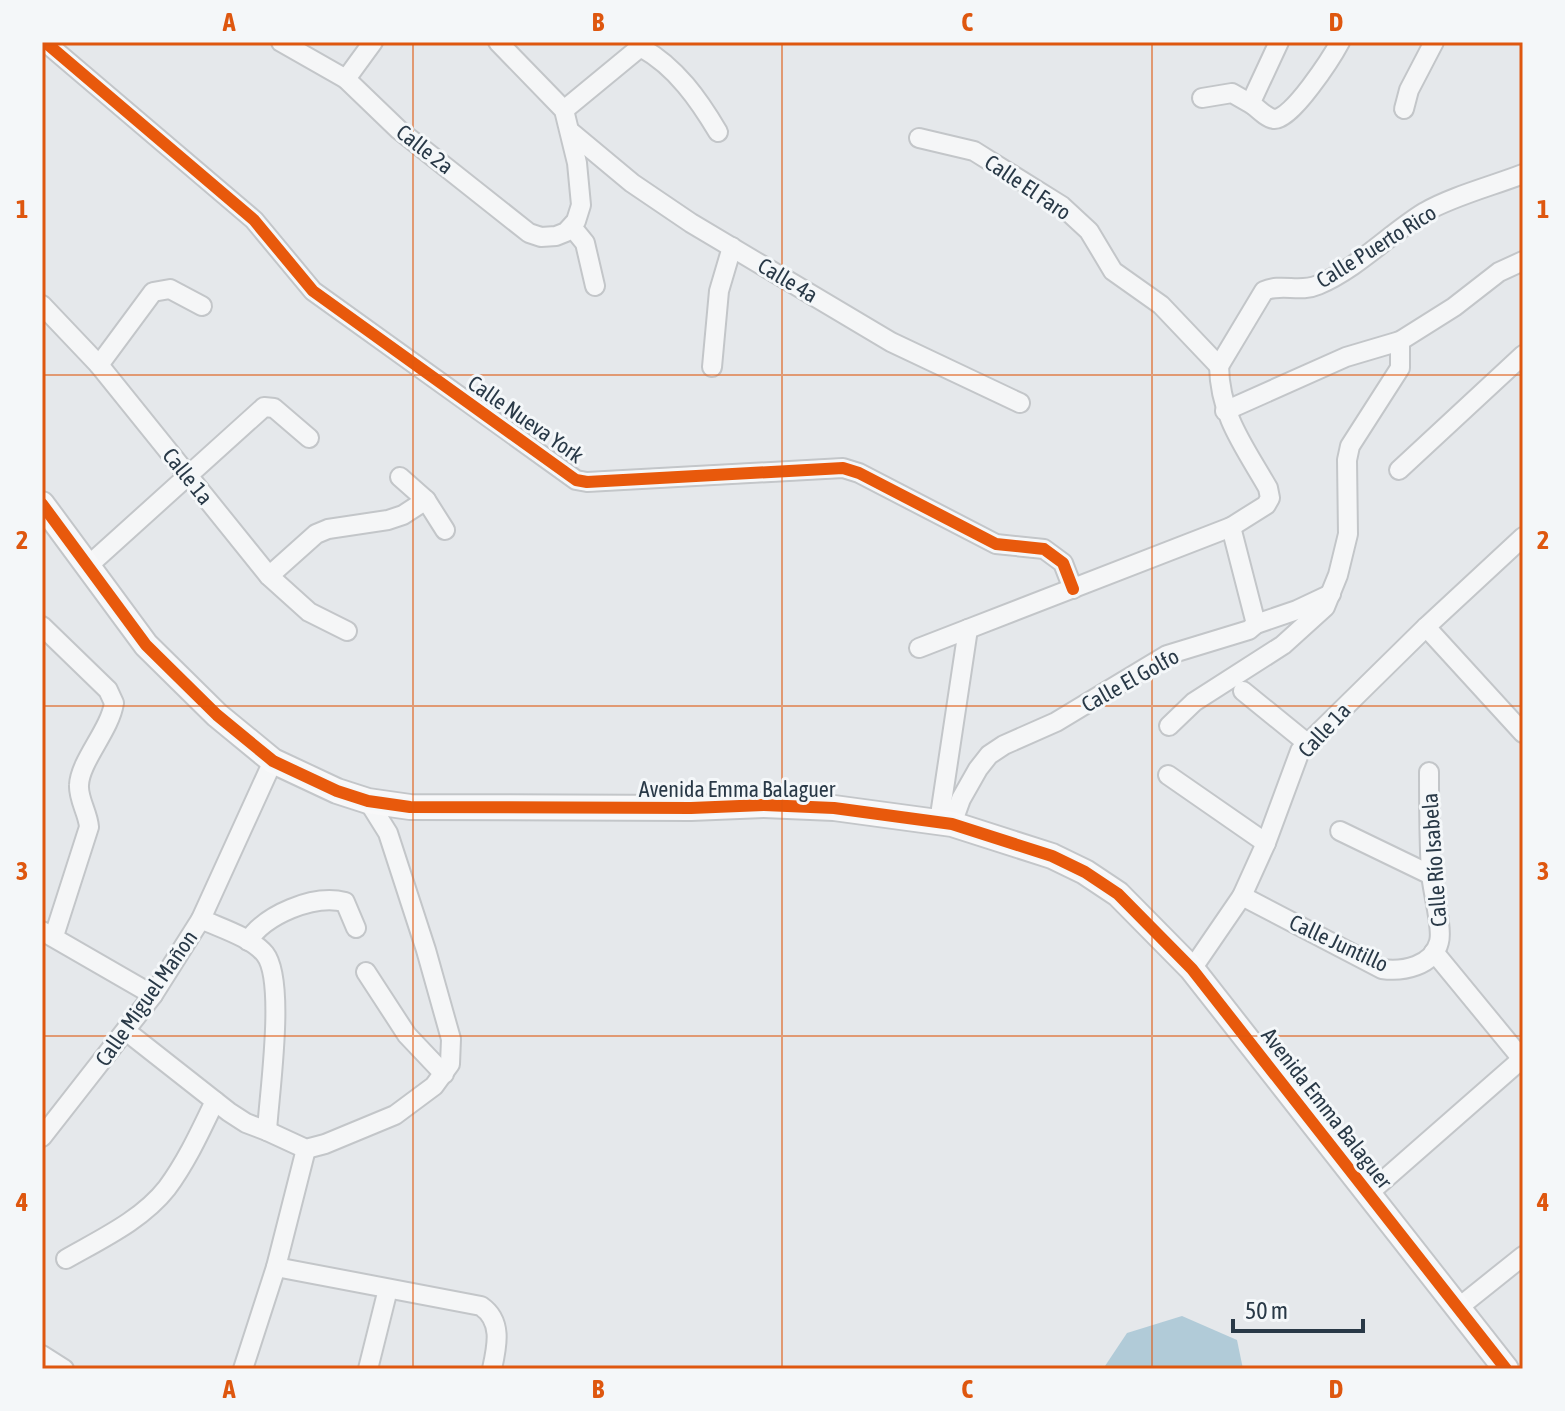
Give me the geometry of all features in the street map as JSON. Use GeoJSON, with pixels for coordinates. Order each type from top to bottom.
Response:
{"type":"FeatureCollection","features":[{"type":"Feature","properties":{"kind":"street","name":"Calle Nueva York"},"geometry":{"type":"LineString","coordinates":[[45,42],[254,220],[313,291],[576,480],[587,482],[843,468],[859,473],[996,544],[1044,549],[1063,563],[1073,589]]}},
{"type":"Feature","properties":{"kind":"street","name":"Calle 2a"},"geometry":{"type":"LineString","coordinates":[[281,42],[346,79],[399,130],[529,233],[541,237],[556,236],[572,227]]}},
{"type":"Feature","properties":{"kind":"street"},"geometry":{"type":"LineString","coordinates":[[346,79],[373,42]]}},
{"type":"Feature","properties":{"kind":"street"},"geometry":{"type":"LineString","coordinates":[[498,42],[564,110],[572,133],[581,205],[572,227],[585,243],[595,286]]}},
{"type":"Feature","properties":{"kind":"street"},"geometry":{"type":"LineString","coordinates":[[1253,105],[1252,97],[1279,42]]}},
{"type":"Feature","properties":{"kind":"street"},"geometry":{"type":"LineString","coordinates":[[1202,98],[1232,93],[1271,119],[1279,119],[1315,82],[1340,42]]}},
{"type":"Feature","properties":{"kind":"street"},"geometry":{"type":"LineString","coordinates":[[1404,109],[1409,90],[1434,42]]}},
{"type":"Feature","properties":{"kind":"street"},"geometry":{"type":"LineString","coordinates":[[564,110],[642,48],[671,70],[699,100],[718,132]]}},
{"type":"Feature","properties":{"kind":"street","name":"Calle 4a"},"geometry":{"type":"LineString","coordinates":[[572,133],[632,183],[732,247],[891,342],[1020,403]]}},
{"type":"Feature","properties":{"kind":"street","name":"Calle El Faro"},"geometry":{"type":"LineString","coordinates":[[919,138],[974,151],[1062,206],[1089,231],[1113,271],[1161,305],[1219,366]]}},
{"type":"Feature","properties":{"kind":"street","name":"Calle Puerto Rico"},"geometry":{"type":"LineString","coordinates":[[1219,366],[1264,291],[1274,287],[1290,290],[1317,286],[1382,245],[1427,211],[1523,174]]}},
{"type":"Feature","properties":{"kind":"street"},"geometry":{"type":"LineString","coordinates":[[712,367],[719,291],[732,247]]}},
{"type":"Feature","properties":{"kind":"street"},"geometry":{"type":"LineString","coordinates":[[1225,411],[1346,357],[1400,341],[1454,307],[1499,272],[1523,261]]}},
{"type":"Feature","properties":{"kind":"street"},"geometry":{"type":"LineString","coordinates":[[99,365],[153,292],[170,289],[202,306]]}},
{"type":"Feature","properties":{"kind":"street","name":"Calle 1a"},"geometry":{"type":"LineString","coordinates":[[42,305],[99,365],[269,576],[309,612],[347,631]]}},
{"type":"Feature","properties":{"kind":"street"},"geometry":{"type":"LineString","coordinates":[[1169,726],[1194,702],[1283,645],[1325,607],[1348,534],[1347,460],[1350,446],[1400,368],[1400,341]]}},
{"type":"Feature","properties":{"kind":"street"},"geometry":{"type":"LineString","coordinates":[[1399,470],[1523,355]]}},
{"type":"Feature","properties":{"kind":"street"},"geometry":{"type":"LineString","coordinates":[[919,648],[1231,527],[1266,505],[1270,498],[1268,488],[1225,411],[1219,391],[1219,366]]}},
{"type":"Feature","properties":{"kind":"street"},"geometry":{"type":"LineString","coordinates":[[89,565],[264,407],[274,408],[309,438]]}},
{"type":"Feature","properties":{"kind":"street"},"geometry":{"type":"LineString","coordinates":[[400,477],[426,500],[445,530]]}},
{"type":"Feature","properties":{"kind":"street"},"geometry":{"type":"LineString","coordinates":[[269,576],[316,534],[328,529],[388,520],[403,515],[426,500]]}},
{"type":"Feature","properties":{"kind":"street","name":"Avenida Emma Balaguer"},"geometry":{"type":"LineString","coordinates":[[42,504],[146,645],[217,715],[273,761],[337,791],[368,801],[410,807],[820,807],[946,823],[1052,856],[1085,872],[1118,894],[1192,969],[1506,1369]]}},
{"type":"Feature","properties":{"kind":"street"},"geometry":{"type":"LineString","coordinates":[[1231,527],[1256,624]]}},
{"type":"Feature","properties":{"kind":"street","name":"Calle 1a"},"geometry":{"type":"LineString","coordinates":[[1192,969],[1242,896],[1266,843],[1293,765],[1307,743],[1523,537]]}},
{"type":"Feature","properties":{"kind":"street","name":"Calle El Golfo"},"geometry":{"type":"LineString","coordinates":[[946,823],[978,769],[989,755],[1004,745],[1056,722],[1167,655],[1249,630],[1256,624],[1331,594]]}},
{"type":"Feature","properties":{"kind":"street"},"geometry":{"type":"LineString","coordinates":[[42,626],[108,690],[114,703],[80,776],[79,793],[89,817],[89,827],[48,934],[153,995]]}},
{"type":"Feature","properties":{"kind":"street"},"geometry":{"type":"LineString","coordinates":[[1426,627],[1523,733]]}},
{"type":"Feature","properties":{"kind":"street"},"geometry":{"type":"LineString","coordinates":[[946,823],[968,629]]}},
{"type":"Feature","properties":{"kind":"street"},"geometry":{"type":"LineString","coordinates":[[1243,691],[1307,743]]}},
{"type":"Feature","properties":{"kind":"street","name":"Calle Miguel Mañon"},"geometry":{"type":"LineString","coordinates":[[42,1137],[153,995],[201,919],[273,761]]}},
{"type":"Feature","properties":{"kind":"street","name":"Calle Río Isabela"},"geometry":{"type":"LineString","coordinates":[[1429,772],[1431,875],[1440,940],[1434,952],[1523,1059]]}},
{"type":"Feature","properties":{"kind":"street"},"geometry":{"type":"LineString","coordinates":[[1168,775],[1266,843]]}},
{"type":"Feature","properties":{"kind":"street"},"geometry":{"type":"LineString","coordinates":[[126,1031],[246,1123],[306,1149],[395,1115],[419,1099],[444,1074],[452,1052],[444,1010],[388,833],[368,801]]}},
{"type":"Feature","properties":{"kind":"street"},"geometry":{"type":"LineString","coordinates":[[1340,831],[1431,875]]}},
{"type":"Feature","properties":{"kind":"street","name":"Calle Juntillo"},"geometry":{"type":"LineString","coordinates":[[1242,896],[1382,969],[1399,971],[1420,965],[1434,952]]}},
{"type":"Feature","properties":{"kind":"street"},"geometry":{"type":"LineString","coordinates":[[248,941],[256,929],[284,911],[332,900],[345,902],[356,928]]}},
{"type":"Feature","properties":{"kind":"street"},"geometry":{"type":"LineString","coordinates":[[201,919],[248,941],[264,953],[272,965],[275,979],[267,1131]]}},
{"type":"Feature","properties":{"kind":"street"},"geometry":{"type":"LineString","coordinates":[[366,972],[407,1035],[444,1074]]}},
{"type":"Feature","properties":{"kind":"street"},"geometry":{"type":"LineString","coordinates":[[1369,1193],[1523,1059]]}},
{"type":"Feature","properties":{"kind":"street"},"geometry":{"type":"LineString","coordinates":[[66,1259],[147,1208],[166,1189],[188,1155],[215,1101]]}},
{"type":"Feature","properties":{"kind":"street"},"geometry":{"type":"LineString","coordinates":[[243,1369],[276,1267],[306,1149]]}},
{"type":"Feature","properties":{"kind":"street"},"geometry":{"type":"LineString","coordinates":[[1458,1308],[1523,1256]]}},
{"type":"Feature","properties":{"kind":"street"},"geometry":{"type":"LineString","coordinates":[[276,1267],[481,1306],[490,1312],[498,1334],[492,1369]]}},
{"type":"Feature","properties":{"kind":"street"},"geometry":{"type":"LineString","coordinates":[[368,1369],[388,1289]]}},
{"type":"Feature","properties":{"kind":"street"},"geometry":{"type":"LineString","coordinates":[[42,1355],[64,1369]]}},
{"type":"Feature","properties":{"kind":"water"},"geometry":{"type":"Polygon","coordinates":[[[1182,1316],[1237,1340],[1243,1369],[1103,1369],[1127,1333],[1182,1316]]]}},
{"type":"Feature","properties":{"kind":"cycle path"},"geometry":{"type":"LineString","coordinates":[[45,42],[254,220],[313,291],[576,480],[587,482],[843,468],[859,473],[996,544],[1044,549],[1063,563],[1073,589]]}},
{"type":"Feature","properties":{"kind":"cycle path"},"geometry":{"type":"LineString","coordinates":[[42,504],[146,645],[217,715],[273,761],[337,791],[368,801],[410,807],[691,808],[764,805],[834,808],[952,824],[1052,856],[1085,872],[1118,894],[1192,969],[1506,1369]]}}]}
